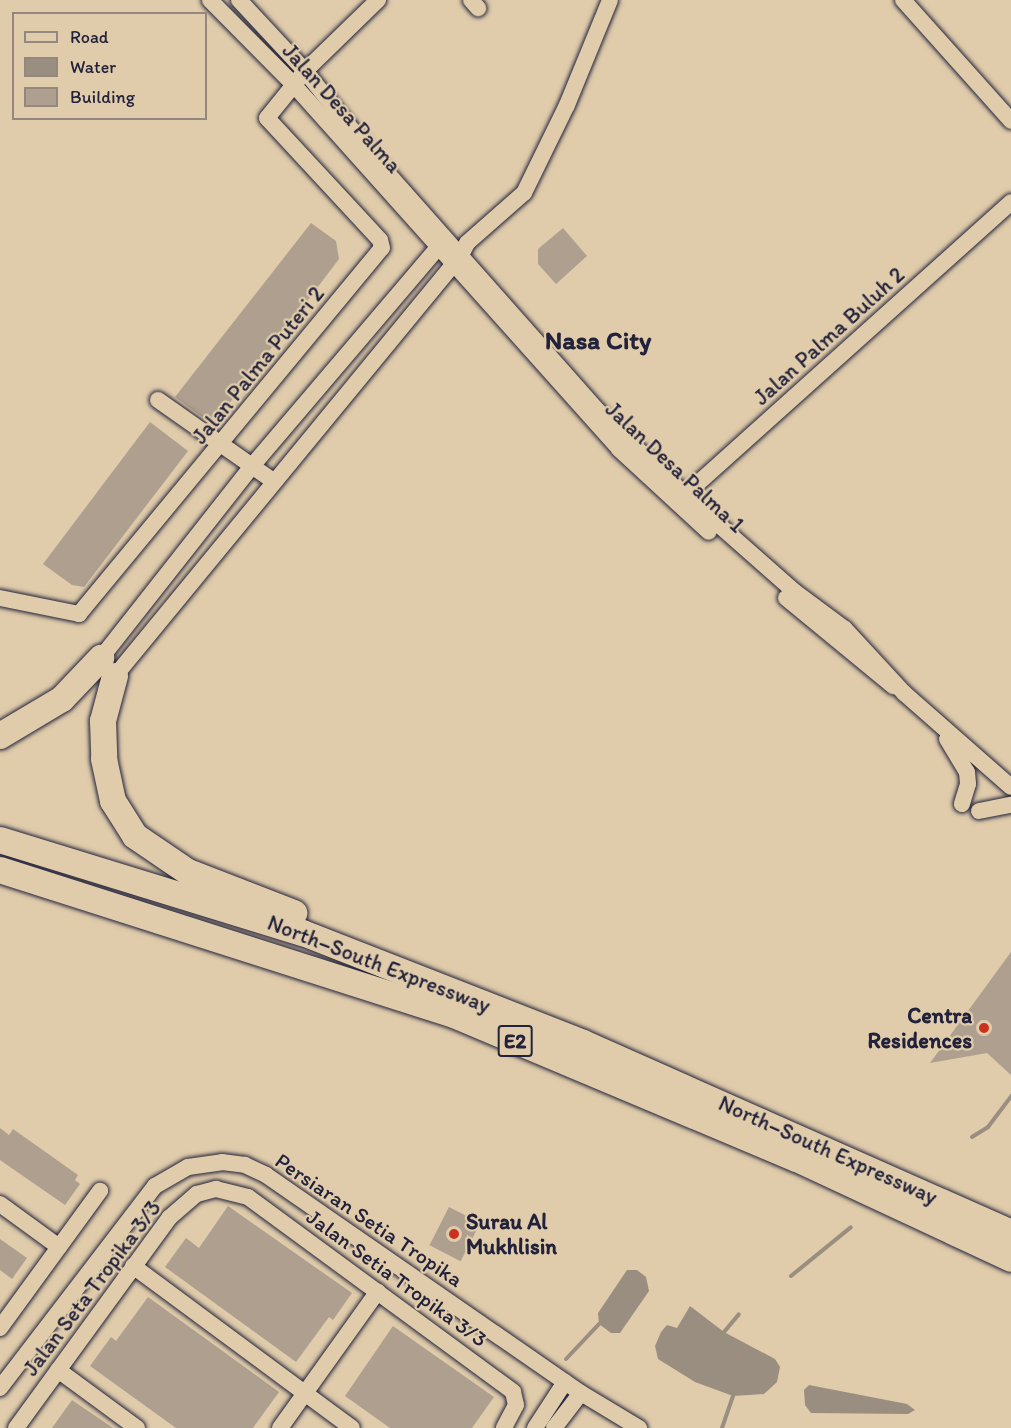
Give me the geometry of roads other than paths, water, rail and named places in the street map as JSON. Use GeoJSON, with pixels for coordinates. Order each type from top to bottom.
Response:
{"type":"FeatureCollection","features":[{"type":"Feature","properties":{"kind":"highway"},"geometry":{"type":"LineString","coordinates":[[0,736],[62,699],[108,667]]}},
{"type":"Feature","properties":{"kind":"highway"},"geometry":{"type":"LineString","coordinates":[[108,667],[103,721],[104,759],[113,801],[135,836],[160,856],[188,872],[510,998],[544,1015],[583,1043]]}},
{"type":"Feature","properties":{"kind":"highway","name":"North–South Expressway"},"geometry":{"type":"LineString","coordinates":[[0,840],[303,933],[583,1043],[1011,1233]]}},
{"type":"Feature","properties":{"kind":"highway","name":"North–South Expressway"},"geometry":{"type":"LineString","coordinates":[[0,870],[454,1015],[796,1159],[1011,1259]]}},
{"type":"Feature","properties":{"kind":"street","name":"Jalan Desa Palma"},"geometry":{"type":"LineString","coordinates":[[210,0],[293,84],[443,245]]}},
{"type":"Feature","properties":{"kind":"street","name":"Jalan Desa Palma"},"geometry":{"type":"LineString","coordinates":[[239,0],[305,70],[443,245]]}},
{"type":"Feature","properties":{"kind":"street"},"geometry":{"type":"LineString","coordinates":[[293,84],[378,0]]}},
{"type":"Feature","properties":{"kind":"street"},"geometry":{"type":"LineString","coordinates":[[108,667],[272,480],[460,254],[524,193],[534,180],[610,0]]}},
{"type":"Feature","properties":{"kind":"street"},"geometry":{"type":"LineString","coordinates":[[903,0],[1011,121]]}},
{"type":"Feature","properties":{"kind":"street","name":"Jalan Palma Puteri 2"},"geometry":{"type":"LineString","coordinates":[[0,598],[79,614],[221,446],[382,248],[380,240],[268,122],[270,111],[293,84]]}},
{"type":"Feature","properties":{"kind":"street","name":"Jalan Palma Buluh 2"},"geometry":{"type":"LineString","coordinates":[[680,499],[1011,202]]}},
{"type":"Feature","properties":{"kind":"street"},"geometry":{"type":"LineString","coordinates":[[108,667],[252,466],[443,245],[460,254]]}},
{"type":"Feature","properties":{"kind":"street","name":"Jalan Desa Palma 1"},"geometry":{"type":"LineString","coordinates":[[443,245],[460,254],[572,399],[680,499],[795,592],[845,629],[904,693],[1011,787]]}},
{"type":"Feature","properties":{"kind":"street"},"geometry":{"type":"LineString","coordinates":[[158,400],[272,480]]}},
{"type":"Feature","properties":{"kind":"street"},"geometry":{"type":"LineString","coordinates":[[937,723],[967,772],[968,784],[962,804]]}},
{"type":"Feature","properties":{"kind":"street"},"geometry":{"type":"LineString","coordinates":[[979,811],[1011,806]]}},
{"type":"Feature","properties":{"kind":"street","name":"Persiaran Setia Tropika"},"geometry":{"type":"LineString","coordinates":[[0,1388],[155,1186],[188,1167],[222,1162],[245,1165],[266,1175],[581,1393],[639,1428]]}},
{"type":"Feature","properties":{"kind":"street","name":"Jalan Seta Tropika 3/3"},"geometry":{"type":"LineString","coordinates":[[16,1428],[169,1218],[197,1194],[216,1189]]}},
{"type":"Feature","properties":{"kind":"street","name":"Jalan Setia Tropika 3/3"},"geometry":{"type":"LineString","coordinates":[[216,1189],[248,1197],[513,1392],[516,1405],[504,1428]]}},
{"type":"Feature","properties":{"kind":"street"},"geometry":{"type":"LineString","coordinates":[[0,1328],[100,1191]]}},
{"type":"Feature","properties":{"kind":"street"},"geometry":{"type":"LineString","coordinates":[[0,1204],[59,1247]]}},
{"type":"Feature","properties":{"kind":"street"},"geometry":{"type":"LineString","coordinates":[[133,1266],[304,1395],[352,1428]]}},
{"type":"Feature","properties":{"kind":"street"},"geometry":{"type":"LineString","coordinates":[[280,1428],[378,1291]]}},
{"type":"Feature","properties":{"kind":"street"},"geometry":{"type":"LineString","coordinates":[[58,1370],[137,1428]]}},
{"type":"Feature","properties":{"kind":"street"},"geometry":{"type":"LineString","coordinates":[[544,1426],[565,1382]]}},
{"type":"Feature","properties":{"kind":"street"},"geometry":{"type":"LineString","coordinates":[[544,1426],[581,1393]]}},
{"type":"Feature","properties":{"kind":"water"},"geometry":{"type":"Polygon","coordinates":[[[627,1270],[637,1270],[646,1277],[649,1291],[620,1333],[611,1333],[599,1324],[598,1313],[627,1270]]]}},
{"type":"Feature","properties":{"kind":"water"},"geometry":{"type":"Polygon","coordinates":[[[690,1306],[724,1332],[775,1359],[780,1367],[777,1382],[764,1394],[733,1396],[695,1382],[658,1359],[655,1346],[661,1332],[667,1325],[677,1328],[690,1306]]]}},
{"type":"Feature","properties":{"kind":"water"},"geometry":{"type":"Polygon","coordinates":[[[809,1385],[907,1404],[915,1410],[908,1414],[811,1413],[805,1405],[804,1390],[809,1385]]]}},
{"type":"Feature","properties":{"kind":"waterway"},"geometry":{"type":"LineString","coordinates":[[972,1137],[988,1127],[1011,1096]]}},
{"type":"Feature","properties":{"kind":"waterway"},"geometry":{"type":"LineString","coordinates":[[791,1276],[851,1227]]}},
{"type":"Feature","properties":{"kind":"waterway"},"geometry":{"type":"LineString","coordinates":[[724,1332],[739,1314]]}},
{"type":"Feature","properties":{"kind":"waterway"},"geometry":{"type":"LineString","coordinates":[[566,1359],[599,1324]]}},
{"type":"Feature","properties":{"kind":"waterway"},"geometry":{"type":"LineString","coordinates":[[722,1428],[733,1396]]}},
{"type":"Feature","properties":{"kind":"place","name":"Centra Residences"},"geometry":{"type":"Point","coordinates":[984,1028]}},
{"type":"Feature","properties":{"kind":"place","name":"Surau Al Mukhlisin"},"geometry":{"type":"Point","coordinates":[454,1234]}},
{"type":"Feature","properties":{"kind":"district","name":"Nasa City"},"geometry":{"type":"Point","coordinates":[598,341]}}]}
